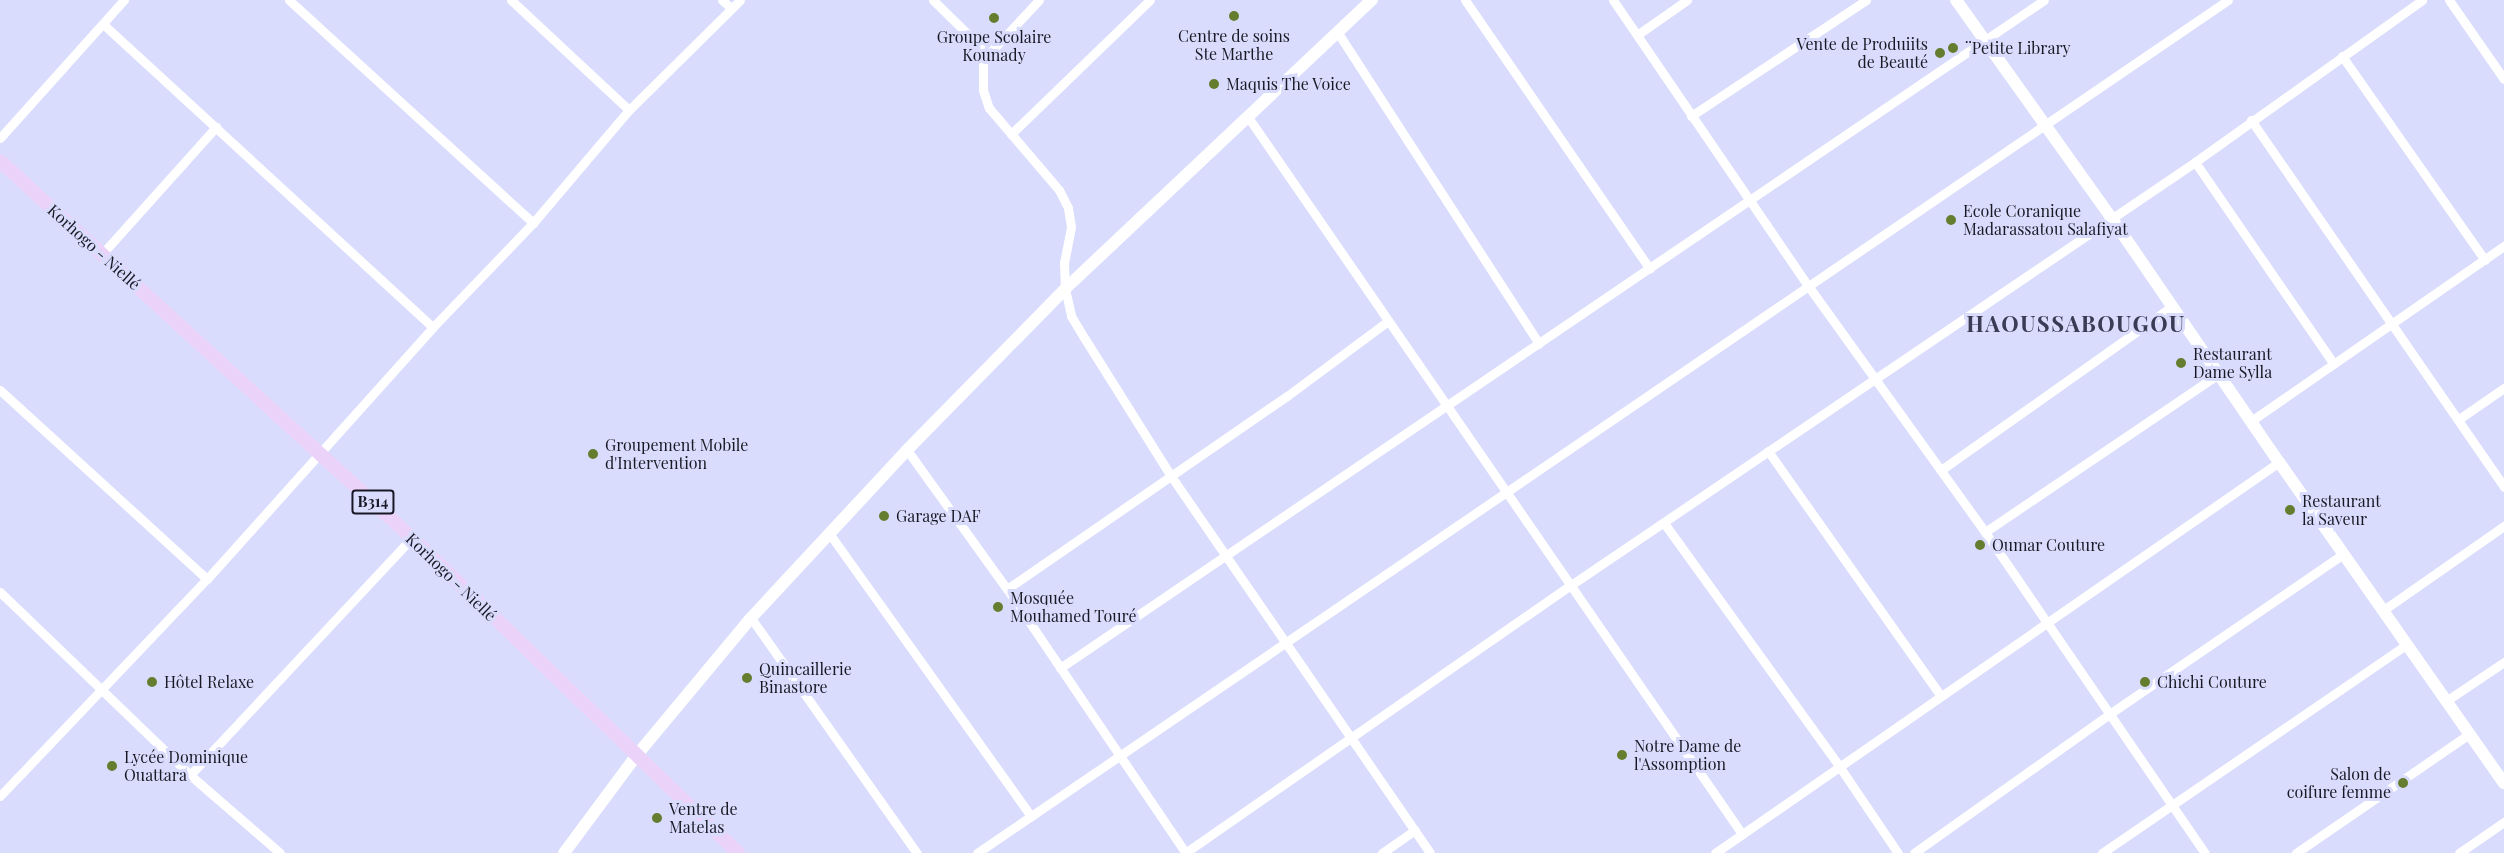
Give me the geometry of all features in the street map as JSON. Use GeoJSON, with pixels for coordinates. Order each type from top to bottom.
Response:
{"type":"FeatureCollection","features":[{"type":"Feature","properties":{"kind":"main road","name":"Korhogo - Niellé"},"geometry":{"type":"LineString","coordinates":[[0,161],[412,538],[738,853]]}},
{"type":"Feature","properties":{"kind":"street"},"geometry":{"type":"LineString","coordinates":[[0,138],[124,0]]}},
{"type":"Feature","properties":{"kind":"street"},"geometry":{"type":"LineString","coordinates":[[289,0],[533,223]]}},
{"type":"Feature","properties":{"kind":"street"},"geometry":{"type":"LineString","coordinates":[[511,0],[629,110]]}},
{"type":"Feature","properties":{"kind":"street"},"geometry":{"type":"LineString","coordinates":[[722,0],[731,8]]}},
{"type":"Feature","properties":{"kind":"street"},"geometry":{"type":"LineString","coordinates":[[0,796],[207,579],[434,327],[533,223],[629,110],[740,0]]}},
{"type":"Feature","properties":{"kind":"street"},"geometry":{"type":"LineString","coordinates":[[933,0],[980,46],[983,60],[983,90],[989,108],[1059,190],[1068,207],[1071,227],[1064,262],[1065,289],[1071,316],[1171,476],[1430,853]]}},
{"type":"Feature","properties":{"kind":"street"},"geometry":{"type":"LineString","coordinates":[[983,60],[1039,0]]}},
{"type":"Feature","properties":{"kind":"street"},"geometry":{"type":"LineString","coordinates":[[1011,134],[1150,0]]}},
{"type":"Feature","properties":{"kind":"street"},"geometry":{"type":"LineString","coordinates":[[564,853],[636,756],[752,618],[907,450],[1065,289],[1371,0]]}},
{"type":"Feature","properties":{"kind":"street"},"geometry":{"type":"LineString","coordinates":[[1465,0],[1650,269]]}},
{"type":"Feature","properties":{"kind":"street"},"geometry":{"type":"LineString","coordinates":[[1614,0],[1809,287],[1876,377],[1985,532],[2108,715],[2205,853]]}},
{"type":"Feature","properties":{"kind":"street"},"geometry":{"type":"LineString","coordinates":[[1637,35],[1687,0]]}},
{"type":"Feature","properties":{"kind":"street"},"geometry":{"type":"LineString","coordinates":[[1692,116],[1866,0]]}},
{"type":"Feature","properties":{"kind":"street"},"geometry":{"type":"LineString","coordinates":[[1956,0],[2111,217],[2218,375],[2504,783]]}},
{"type":"Feature","properties":{"kind":"street"},"geometry":{"type":"LineString","coordinates":[[1060,668],[1226,558],[2044,0]]}},
{"type":"Feature","properties":{"kind":"street"},"geometry":{"type":"LineString","coordinates":[[977,853],[2047,126],[2228,0]]}},
{"type":"Feature","properties":{"kind":"street"},"geometry":{"type":"LineString","coordinates":[[907,450],[1007,589],[1118,757],[1185,853],[1571,585],[2195,162],[2422,0]]}},
{"type":"Feature","properties":{"kind":"street"},"geometry":{"type":"LineString","coordinates":[[2450,0],[2504,79]]}},
{"type":"Feature","properties":{"kind":"street"},"geometry":{"type":"LineString","coordinates":[[103,24],[434,327]]}},
{"type":"Feature","properties":{"kind":"street"},"geometry":{"type":"LineString","coordinates":[[1338,33],[1539,344]]}},
{"type":"Feature","properties":{"kind":"street"},"geometry":{"type":"LineString","coordinates":[[2342,56],[2485,260]]}},
{"type":"Feature","properties":{"kind":"street"},"geometry":{"type":"LineString","coordinates":[[1248,117],[1742,834]]}},
{"type":"Feature","properties":{"kind":"street"},"geometry":{"type":"LineString","coordinates":[[2251,120],[2504,487]]}},
{"type":"Feature","properties":{"kind":"street"},"geometry":{"type":"LineString","coordinates":[[102,254],[216,127]]}},
{"type":"Feature","properties":{"kind":"street"},"geometry":{"type":"LineString","coordinates":[[2195,162],[2334,364]]}},
{"type":"Feature","properties":{"kind":"street"},"geometry":{"type":"LineString","coordinates":[[2251,421],[2504,246]]}},
{"type":"Feature","properties":{"kind":"street"},"geometry":{"type":"LineString","coordinates":[[1941,470],[2171,307]]}},
{"type":"Feature","properties":{"kind":"street"},"geometry":{"type":"LineString","coordinates":[[1007,589],[1171,476],[1388,321]]}},
{"type":"Feature","properties":{"kind":"street"},"geometry":{"type":"LineString","coordinates":[[1985,532],[2218,375]]}},
{"type":"Feature","properties":{"kind":"street"},"geometry":{"type":"LineString","coordinates":[[2459,419],[2504,388]]}},
{"type":"Feature","properties":{"kind":"street"},"geometry":{"type":"LineString","coordinates":[[0,390],[207,579]]}},
{"type":"Feature","properties":{"kind":"street"},"geometry":{"type":"LineString","coordinates":[[1768,451],[1941,696]]}},
{"type":"Feature","properties":{"kind":"street"},"geometry":{"type":"LineString","coordinates":[[1715,853],[2279,462]]}},
{"type":"Feature","properties":{"kind":"street"},"geometry":{"type":"LineString","coordinates":[[1664,523],[1839,766],[1898,853]]}},
{"type":"Feature","properties":{"kind":"street"},"geometry":{"type":"LineString","coordinates":[[2382,611],[2504,526]]}},
{"type":"Feature","properties":{"kind":"street"},"geometry":{"type":"LineString","coordinates":[[829,533],[1031,816]]}},
{"type":"Feature","properties":{"kind":"street"},"geometry":{"type":"LineString","coordinates":[[190,775],[412,538]]}},
{"type":"Feature","properties":{"kind":"street"},"geometry":{"type":"LineString","coordinates":[[1914,853],[2108,715],[2343,554]]}},
{"type":"Feature","properties":{"kind":"street"},"geometry":{"type":"LineString","coordinates":[[0,592],[103,688],[190,775],[280,853]]}},
{"type":"Feature","properties":{"kind":"street"},"geometry":{"type":"LineString","coordinates":[[752,618],[917,853]]}},
{"type":"Feature","properties":{"kind":"street"},"geometry":{"type":"LineString","coordinates":[[2102,853],[2406,645]]}},
{"type":"Feature","properties":{"kind":"street"},"geometry":{"type":"LineString","coordinates":[[2446,701],[2504,662]]}},
{"type":"Feature","properties":{"kind":"street"},"geometry":{"type":"LineString","coordinates":[[2296,853],[2469,734]]}},
{"type":"Feature","properties":{"kind":"street"},"geometry":{"type":"LineString","coordinates":[[2459,853],[2504,822]]}},
{"type":"Feature","properties":{"kind":"street"},"geometry":{"type":"LineString","coordinates":[[1382,853],[1414,830]]}},
{"type":"Feature","properties":{"kind":"place","name":"Centre de soins Ste Marthe"},"geometry":{"type":"Point","coordinates":[1234,16]}},
{"type":"Feature","properties":{"kind":"place","name":"Groupe Scolaire Kounady"},"geometry":{"type":"Point","coordinates":[994,18]}},
{"type":"Feature","properties":{"kind":"place","name":"¨Petite Library"},"geometry":{"type":"Point","coordinates":[1953,48]}},
{"type":"Feature","properties":{"kind":"place","name":"Vente de Produiits de Beauté"},"geometry":{"type":"Point","coordinates":[1940,53]}},
{"type":"Feature","properties":{"kind":"place","name":"Maquis The Voice"},"geometry":{"type":"Point","coordinates":[1214,84]}},
{"type":"Feature","properties":{"kind":"place","name":"Ecole Coranique Madarassatou Salafiyat"},"geometry":{"type":"Point","coordinates":[1951,220]}},
{"type":"Feature","properties":{"kind":"place","name":"Restaurant Dame Sylla"},"geometry":{"type":"Point","coordinates":[2181,363]}},
{"type":"Feature","properties":{"kind":"place","name":"Groupement Mobile d'Intervention"},"geometry":{"type":"Point","coordinates":[593,454]}},
{"type":"Feature","properties":{"kind":"place","name":"Restaurant la Saveur"},"geometry":{"type":"Point","coordinates":[2290,510]}},
{"type":"Feature","properties":{"kind":"place","name":"Garage DAF"},"geometry":{"type":"Point","coordinates":[884,516]}},
{"type":"Feature","properties":{"kind":"place","name":"Oumar Couture"},"geometry":{"type":"Point","coordinates":[1980,545]}},
{"type":"Feature","properties":{"kind":"place","name":"Mosquée Mouhamed Touré"},"geometry":{"type":"Point","coordinates":[998,607]}},
{"type":"Feature","properties":{"kind":"place","name":"Quincaillerie Binastore"},"geometry":{"type":"Point","coordinates":[747,678]}},
{"type":"Feature","properties":{"kind":"place","name":"Hôtel Relaxe"},"geometry":{"type":"Point","coordinates":[152,682]}},
{"type":"Feature","properties":{"kind":"place","name":"Chichi Couture"},"geometry":{"type":"Point","coordinates":[2145,682]}},
{"type":"Feature","properties":{"kind":"place","name":"Notre Dame de l'Assomption"},"geometry":{"type":"Point","coordinates":[1622,755]}},
{"type":"Feature","properties":{"kind":"place","name":"Lycée Dominique Ouattara"},"geometry":{"type":"Point","coordinates":[112,766]}},
{"type":"Feature","properties":{"kind":"place","name":"Salon de coifure femme"},"geometry":{"type":"Point","coordinates":[2403,783]}},
{"type":"Feature","properties":{"kind":"place","name":"Ventre de Matelas"},"geometry":{"type":"Point","coordinates":[657,818]}},
{"type":"Feature","properties":{"kind":"district","name":"HAOUSSABOUGOU"},"geometry":{"type":"Point","coordinates":[2076,324]}}]}
